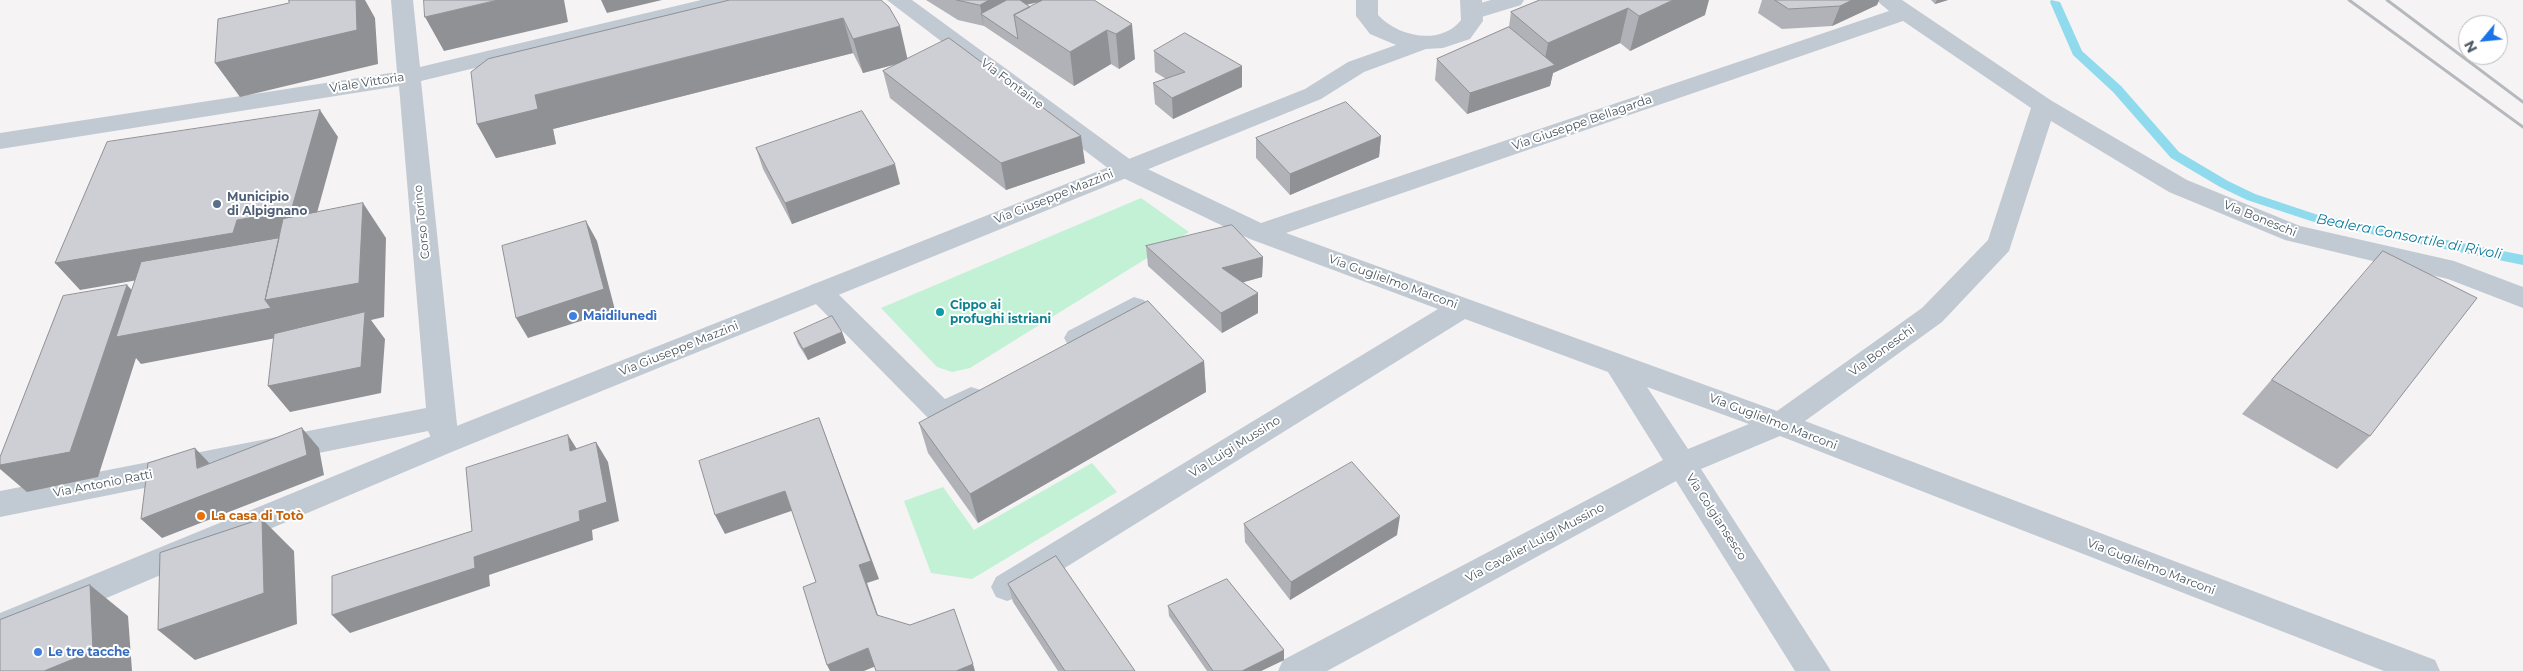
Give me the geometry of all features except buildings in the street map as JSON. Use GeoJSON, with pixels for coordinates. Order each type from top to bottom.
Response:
{"type":"FeatureCollection","features":[{"type":"Feature","properties":{"kind":"street","name":"Corso Torino"},"geometry":{"type":"LineString","coordinates":[[402,0],[442,430]]}},
{"type":"Feature","properties":{"kind":"street","name":"Via Fontaine"},"geometry":{"type":"LineString","coordinates":[[898,0],[1126,168]]}},
{"type":"Feature","properties":{"kind":"street"},"geometry":{"type":"LineString","coordinates":[[1365,1],[1366,14],[1374,26],[1387,35],[1420,43],[1450,39],[1463,32],[1472,22],[1473,6],[1513,0]]}},
{"type":"Feature","properties":{"kind":"street","name":"Viale Vittoria"},"geometry":{"type":"LineString","coordinates":[[0,141],[409,77],[723,1]]}},
{"type":"Feature","properties":{"kind":"street","name":"Via Boneschi"},"geometry":{"type":"LineString","coordinates":[[1896,7],[2044,106],[2178,186],[2294,234],[2454,271],[2523,298]]}},
{"type":"Feature","properties":{"kind":"street","name":"Via Giuseppe Bellagarda"},"geometry":{"type":"LineString","coordinates":[[1259,233],[1896,7]]}},
{"type":"Feature","properties":{"kind":"street"},"geometry":{"type":"LineString","coordinates":[[1356,67],[1374,26]]}},
{"type":"Feature","properties":{"kind":"street","name":"Via Giuseppe Mazzini"},"geometry":{"type":"LineString","coordinates":[[0,628],[442,430],[820,292],[1312,94],[1356,67],[1420,43]]}},
{"type":"Feature","properties":{"kind":"street","name":"Via Boneschi"},"geometry":{"type":"LineString","coordinates":[[1780,424],[1932,315],[2000,244],[2044,106]]}},
{"type":"Feature","properties":{"kind":"street","name":"Via Guglielmo Marconi"},"geometry":{"type":"LineString","coordinates":[[1126,168],[1259,233],[1780,424],[2422,671]]}},
{"type":"Feature","properties":{"kind":"street"},"geometry":{"type":"LineString","coordinates":[[820,292],[942,414],[992,386]]}},
{"type":"Feature","properties":{"kind":"street"},"geometry":{"type":"LineString","coordinates":[[1059,349],[1134,307]]}},
{"type":"Feature","properties":{"kind":"street","name":"Via Luigi Mussino"},"geometry":{"type":"LineString","coordinates":[[1007,587],[1463,307]]}},
{"type":"Feature","properties":{"kind":"street","name":"Via Colgiansesco"},"geometry":{"type":"LineString","coordinates":[[1617,363],[1814,671]]}},
{"type":"Feature","properties":{"kind":"street","name":"Via Cavalier Luigi Mussino"},"geometry":{"type":"LineString","coordinates":[[1295,671],[1682,464],[1780,424]]}},
{"type":"Feature","properties":{"kind":"street","name":"Via Antonio Ratti"},"geometry":{"type":"LineString","coordinates":[[0,504],[442,430]]}},
{"type":"Feature","properties":{"kind":"green space"},"geometry":{"type":"Polygon","coordinates":[[[1141,198],[1189,232],[970,368],[952,372],[937,367],[881,308],[1141,198]]]}},
{"type":"Feature","properties":{"kind":"green space"},"geometry":{"type":"Polygon","coordinates":[[[1092,463],[1117,492],[972,579],[931,573],[904,501],[943,487],[974,530],[1092,463]]]}},
{"type":"Feature","properties":{"kind":"waterway","name":"Bealera Consortile di Rivoli"},"geometry":{"type":"LineString","coordinates":[[2055,2],[2077,53],[2117,89],[2175,155],[2224,184],[2251,197],[2317,219],[2523,260]]}},
{"type":"Feature","properties":{"kind":"railway"},"geometry":{"type":"LineString","coordinates":[[2349,0],[2523,127]]}},
{"type":"Feature","properties":{"kind":"railway"},"geometry":{"type":"LineString","coordinates":[[2387,0],[2523,102]]}},
{"type":"Feature","properties":{"kind":"place","name":"Municipio di Alpignano"},"geometry":{"type":"Point","coordinates":[217,204]}},
{"type":"Feature","properties":{"kind":"place","name":"Cippo ai profughi istriani"},"geometry":{"type":"Point","coordinates":[940,312]}},
{"type":"Feature","properties":{"kind":"place","name":"Maidilunedì"},"geometry":{"type":"Point","coordinates":[573,316]}},
{"type":"Feature","properties":{"kind":"place","name":"La casa di Totò"},"geometry":{"type":"Point","coordinates":[201,516]}},
{"type":"Feature","properties":{"kind":"place","name":"Le tre tacche"},"geometry":{"type":"Point","coordinates":[38,652]}}]}
